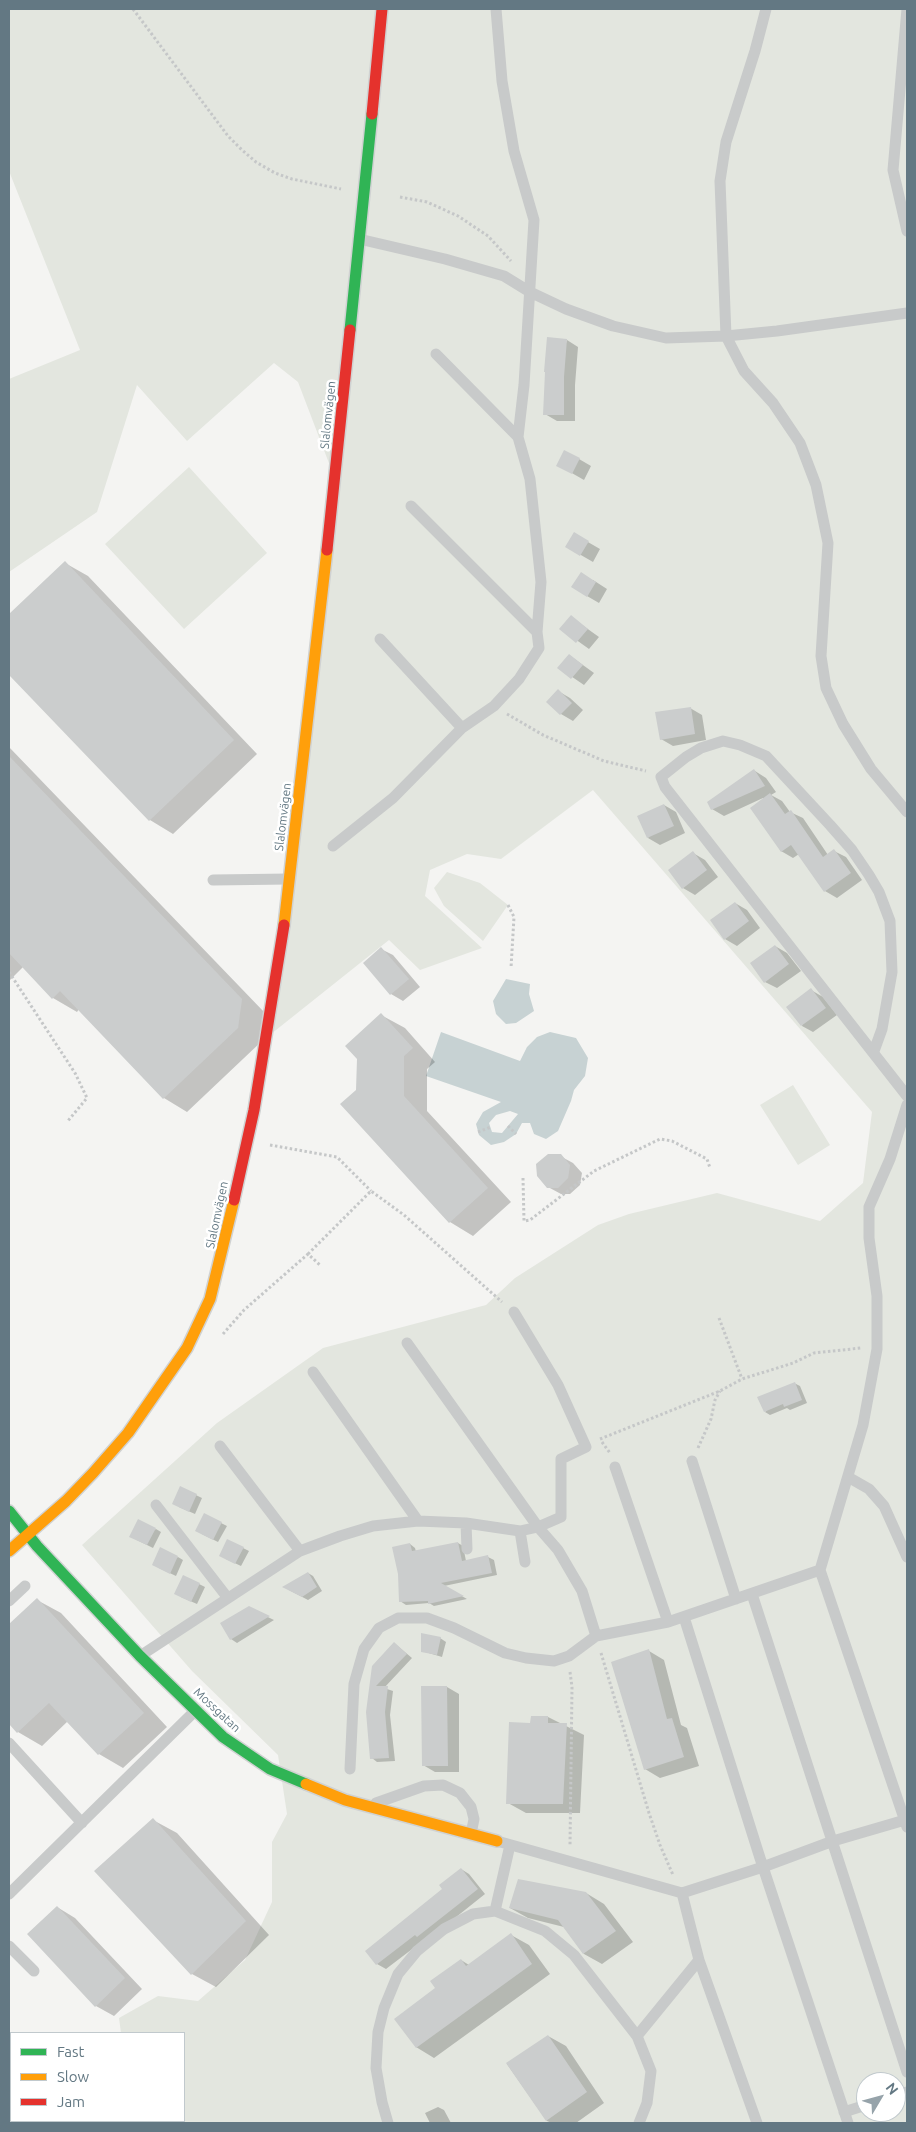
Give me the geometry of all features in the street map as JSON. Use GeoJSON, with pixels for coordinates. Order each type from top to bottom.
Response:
{"type":"FeatureCollection","features":[{"type":"Feature","properties":{"kind":"street","name":"Slalomvägen"},"geometry":{"type":"LineString","coordinates":[[9,1551],[94,1473],[128,1433],[187,1348],[210,1299],[221,1260],[247,1141],[284,932],[331,517],[382,9]]}},
{"type":"Feature","properties":{"kind":"street","name":"Mossgatan"},"geometry":{"type":"LineString","coordinates":[[9,1511],[27,1534],[140,1656],[223,1737],[270,1769],[329,1794],[366,1806],[497,1841]]}},
{"type":"Feature","properties":{"kind":"lane"},"geometry":{"type":"LineString","coordinates":[[334,846],[393,798],[462,728],[494,706],[519,679],[539,648],[537,632],[541,582],[530,480],[518,437],[534,220],[514,152],[502,81],[496,9]]}},
{"type":"Feature","properties":{"kind":"lane"},"geometry":{"type":"LineString","coordinates":[[766,9],[755,51],[726,142],[720,181],[726,336],[744,371],[773,403],[800,443],[816,485],[828,543],[821,656],[826,688],[843,724],[871,769],[907,812]]}},
{"type":"Feature","properties":{"kind":"lane"},"geometry":{"type":"LineString","coordinates":[[907,9],[893,170],[907,231]]}},
{"type":"Feature","properties":{"kind":"lane"},"geometry":{"type":"LineString","coordinates":[[359,239],[445,259],[504,276],[530,292],[566,309],[613,326],[666,338],[726,336],[907,313]]}},
{"type":"Feature","properties":{"kind":"lane"},"geometry":{"type":"LineString","coordinates":[[436,354],[518,437]]}},
{"type":"Feature","properties":{"kind":"lane"},"geometry":{"type":"LineString","coordinates":[[412,506],[537,632]]}},
{"type":"Feature","properties":{"kind":"lane"},"geometry":{"type":"LineString","coordinates":[[380,639],[462,728]]}},
{"type":"Feature","properties":{"kind":"lane"},"geometry":{"type":"LineString","coordinates":[[874,1051],[882,1029],[892,972],[890,921],[879,892],[852,850],[766,756],[740,745],[723,741],[686,757],[661,777],[665,787],[874,1051],[907,1096]]}},
{"type":"Feature","properties":{"kind":"lane"},"geometry":{"type":"LineString","coordinates":[[213,880],[290,879]]}},
{"type":"Feature","properties":{"kind":"lane"},"geometry":{"type":"LineString","coordinates":[[497,1841],[682,1894],[833,1841],[906,1823],[820,1570],[863,1425],[877,1349],[877,1296],[869,1238],[869,1207],[890,1159],[907,1104]]}},
{"type":"Feature","properties":{"kind":"lane"},"geometry":{"type":"LineString","coordinates":[[140,1656],[300,1550],[373,1526],[418,1521],[466,1524],[520,1531],[538,1527],[561,1516],[561,1459],[586,1447],[558,1385],[514,1312]]}},
{"type":"Feature","properties":{"kind":"lane"},"geometry":{"type":"LineString","coordinates":[[406,1343],[538,1527],[558,1550],[578,1584],[596,1636]]}},
{"type":"Feature","properties":{"kind":"lane"},"geometry":{"type":"LineString","coordinates":[[313,1372],[418,1521]]}},
{"type":"Feature","properties":{"kind":"lane"},"geometry":{"type":"LineString","coordinates":[[220,1446],[300,1550]]}},
{"type":"Feature","properties":{"kind":"lane"},"geometry":{"type":"LineString","coordinates":[[692,1460],[736,1599]]}},
{"type":"Feature","properties":{"kind":"lane"},"geometry":{"type":"LineString","coordinates":[[615,1467],[668,1622]]}},
{"type":"Feature","properties":{"kind":"lane"},"geometry":{"type":"LineString","coordinates":[[848,1477],[869,1489],[884,1506],[907,1557]]}},
{"type":"Feature","properties":{"kind":"lane"},"geometry":{"type":"LineString","coordinates":[[156,1505],[227,1597]]}},
{"type":"Feature","properties":{"kind":"lane"},"geometry":{"type":"LineString","coordinates":[[466,1524],[466,1549]]}},
{"type":"Feature","properties":{"kind":"lane"},"geometry":{"type":"LineString","coordinates":[[520,1531],[525,1562]]}},
{"type":"Feature","properties":{"kind":"lane"},"geometry":{"type":"LineString","coordinates":[[350,1769],[354,1684],[364,1649],[380,1628],[398,1618],[427,1618],[454,1628],[505,1653],[526,1658],[554,1661],[569,1656],[596,1636],[668,1622],[820,1570]]}},
{"type":"Feature","properties":{"kind":"lane"},"geometry":{"type":"LineString","coordinates":[[9,1601],[25,1586]]}},
{"type":"Feature","properties":{"kind":"lane"},"geometry":{"type":"LineString","coordinates":[[752,1594],[907,2072]]}},
{"type":"Feature","properties":{"kind":"lane"},"geometry":{"type":"LineString","coordinates":[[684,1617],[763,1867],[846,2118]]}},
{"type":"Feature","properties":{"kind":"lane"},"geometry":{"type":"LineString","coordinates":[[9,1894],[196,1710]]}},
{"type":"Feature","properties":{"kind":"lane"},"geometry":{"type":"LineString","coordinates":[[9,1742],[82,1823]]}},
{"type":"Feature","properties":{"kind":"lane"},"geometry":{"type":"LineString","coordinates":[[366,1806],[424,1786],[442,1785],[460,1793],[471,1807],[474,1819],[471,1834]]}},
{"type":"Feature","properties":{"kind":"lane"},"geometry":{"type":"LineString","coordinates":[[495,1911],[510,1845]]}},
{"type":"Feature","properties":{"kind":"lane"},"geometry":{"type":"LineString","coordinates":[[682,1894],[699,1960],[757,2123]]}},
{"type":"Feature","properties":{"kind":"lane"},"geometry":{"type":"LineString","coordinates":[[388,2123],[376,2068],[378,2032],[384,2008],[398,1974],[417,1951],[444,1929],[473,1914],[495,1911],[546,1930],[574,1955],[637,2036],[651,2071],[647,2103],[639,2123]]}},
{"type":"Feature","properties":{"kind":"lane"},"geometry":{"type":"LineString","coordinates":[[9,1946],[34,1971]]}},
{"type":"Feature","properties":{"kind":"lane"},"geometry":{"type":"LineString","coordinates":[[637,2036],[699,1960]]}},
{"type":"Feature","properties":{"kind":"path"},"geometry":{"type":"LineString","coordinates":[[133,9],[228,136],[242,150],[263,165],[292,179],[347,191]]}},
{"type":"Feature","properties":{"kind":"path"},"geometry":{"type":"LineString","coordinates":[[400,198],[427,202],[458,216],[488,236]]}},
{"type":"Feature","properties":{"kind":"path"},"geometry":{"type":"LineString","coordinates":[[494,706],[543,735],[604,761],[644,770],[661,777]]}},
{"type":"Feature","properties":{"kind":"path"},"geometry":{"type":"LineString","coordinates":[[508,904],[514,916],[511,968]]}},
{"type":"Feature","properties":{"kind":"path"},"geometry":{"type":"LineString","coordinates":[[9,972],[75,1073],[87,1098],[67,1122]]}},
{"type":"Feature","properties":{"kind":"path"},"geometry":{"type":"LineString","coordinates":[[508,1126],[516,1134]]}},
{"type":"Feature","properties":{"kind":"path"},"geometry":{"type":"LineString","coordinates":[[478,1132],[490,1127]]}},
{"type":"Feature","properties":{"kind":"path"},"geometry":{"type":"LineString","coordinates":[[523,1178],[524,1221],[530,1220],[594,1171],[660,1139],[672,1141],[707,1159],[710,1168]]}},
{"type":"Feature","properties":{"kind":"path"},"geometry":{"type":"LineString","coordinates":[[247,1141],[337,1157],[371,1191],[404,1215],[483,1287],[514,1312]]}},
{"type":"Feature","properties":{"kind":"path"},"geometry":{"type":"LineString","coordinates":[[308,1254],[371,1191]]}},
{"type":"Feature","properties":{"kind":"path"},"geometry":{"type":"LineString","coordinates":[[719,1318],[742,1379]]}},
{"type":"Feature","properties":{"kind":"path"},"geometry":{"type":"LineString","coordinates":[[586,1447],[613,1433],[646,1422],[720,1391],[742,1379],[814,1353],[838,1349],[877,1349]]}},
{"type":"Feature","properties":{"kind":"path"},"geometry":{"type":"LineString","coordinates":[[692,1460],[706,1432],[715,1400],[720,1391]]}},
{"type":"Feature","properties":{"kind":"path"},"geometry":{"type":"LineString","coordinates":[[596,1636],[660,1844],[682,1894]]}},
{"type":"Feature","properties":{"kind":"path"},"geometry":{"type":"LineString","coordinates":[[569,1656],[572,1687],[570,1862]]}},
{"type":"Feature","properties":{"kind":"shaded area"},"geometry":{"type":"Polygon","coordinates":[[[9,9],[907,9],[907,2123],[147,2122],[185,2122],[185,2032],[121,2032],[119,2018],[158,1996],[198,2001],[245,1960],[272,1902],[272,1842],[287,1814],[278,1755],[192,1671],[82,1545],[217,1423],[323,1348],[486,1305],[515,1278],[598,1225],[629,1214],[717,1193],[820,1221],[863,1183],[872,1112],[593,790],[501,859],[467,854],[430,870],[425,896],[482,948],[420,970],[389,940],[266,1038],[335,479],[298,382],[274,363],[187,441],[137,385],[97,512],[9,572],[9,379],[80,350],[9,171],[9,9]]]}},
{"type":"Feature","properties":{"kind":"shaded area"},"geometry":{"type":"Polygon","coordinates":[[[189,467],[267,553],[184,629],[105,544],[189,467]]]}},
{"type":"Feature","properties":{"kind":"shaded area"},"geometry":{"type":"Polygon","coordinates":[[[447,872],[480,883],[508,905],[483,941],[444,906],[434,888],[447,872]]]}},
{"type":"Feature","properties":{"kind":"shaded area"},"geometry":{"type":"Polygon","coordinates":[[[506,979],[530,984],[529,994],[534,1011],[516,1023],[506,1024],[496,1014],[493,1001],[506,979]]]}},
{"type":"Feature","properties":{"kind":"shaded area"},"geometry":{"type":"Polygon","coordinates":[[[441,1032],[520,1061],[527,1047],[537,1037],[550,1032],[576,1038],[588,1058],[585,1076],[574,1090],[558,1131],[546,1139],[534,1134],[530,1123],[522,1123],[516,1134],[504,1142],[491,1145],[479,1135],[476,1124],[483,1112],[501,1102],[426,1076],[441,1032]],[[510,1111],[496,1115],[489,1123],[492,1132],[502,1133],[518,1114],[510,1111]]]}},
{"type":"Feature","properties":{"kind":"shaded area"},"geometry":{"type":"Polygon","coordinates":[[[793,1085],[830,1145],[798,1165],[760,1105],[793,1085]]]}},
{"type":"Feature","properties":{"kind":"building"},"geometry":{"type":"Polygon","coordinates":[[[547,337],[567,339],[564,415],[543,415],[547,337]]]}},
{"type":"Feature","properties":{"kind":"building"},"geometry":{"type":"Polygon","coordinates":[[[564,450],[580,458],[572,474],[556,466],[564,450]]]}},
{"type":"Feature","properties":{"kind":"building"},"geometry":{"type":"Polygon","coordinates":[[[574,532],[589,541],[580,556],[565,547],[574,532]]]}},
{"type":"Feature","properties":{"kind":"building"},"geometry":{"type":"Polygon","coordinates":[[[65,561],[234,740],[149,821],[9,675],[9,614],[65,561]]]}},
{"type":"Feature","properties":{"kind":"building"},"geometry":{"type":"Polygon","coordinates":[[[581,572],[596,582],[587,597],[571,587],[581,572]]]}},
{"type":"Feature","properties":{"kind":"building"},"geometry":{"type":"Polygon","coordinates":[[[571,615],[588,629],[576,643],[559,629],[571,615]]]}},
{"type":"Feature","properties":{"kind":"building"},"geometry":{"type":"Polygon","coordinates":[[[569,654],[583,665],[571,679],[557,668],[569,654]]]}},
{"type":"Feature","properties":{"kind":"building"},"geometry":{"type":"Polygon","coordinates":[[[558,689],[572,703],[560,715],[546,702],[558,689]]]}},
{"type":"Feature","properties":{"kind":"building"},"geometry":{"type":"Polygon","coordinates":[[[691,707],[695,734],[660,740],[655,712],[691,707]]]}},
{"type":"Feature","properties":{"kind":"building"},"geometry":{"type":"Polygon","coordinates":[[[9,756],[242,999],[238,1028],[163,1099],[60,991],[52,999],[9,953],[9,756]]]}},
{"type":"Feature","properties":{"kind":"building"},"geometry":{"type":"Polygon","coordinates":[[[754,769],[765,786],[711,810],[707,802],[754,769]]]}},
{"type":"Feature","properties":{"kind":"building"},"geometry":{"type":"Polygon","coordinates":[[[770,793],[785,814],[791,810],[823,857],[834,849],[851,873],[824,892],[791,845],[781,852],[750,808],[770,793]]]}},
{"type":"Feature","properties":{"kind":"building"},"geometry":{"type":"Polygon","coordinates":[[[664,804],[674,826],[647,838],[637,816],[664,804]]]}},
{"type":"Feature","properties":{"kind":"building"},"geometry":{"type":"Polygon","coordinates":[[[693,851],[707,870],[682,889],[668,870],[693,851]]]}},
{"type":"Feature","properties":{"kind":"building"},"geometry":{"type":"Polygon","coordinates":[[[735,902],[749,921],[724,940],[710,920],[735,902]]]}},
{"type":"Feature","properties":{"kind":"building"},"geometry":{"type":"Polygon","coordinates":[[[775,945],[789,964],[764,983],[750,963],[775,945]]]}},
{"type":"Feature","properties":{"kind":"building"},"geometry":{"type":"Polygon","coordinates":[[[381,947],[409,979],[390,995],[363,963],[381,947]]]}},
{"type":"Feature","properties":{"kind":"building"},"geometry":{"type":"Polygon","coordinates":[[[811,988],[826,1008],[801,1026],[786,1007],[811,988]]]}},
{"type":"Feature","properties":{"kind":"building"},"geometry":{"type":"Polygon","coordinates":[[[381,1013],[413,1048],[404,1056],[404,1096],[488,1188],[449,1223],[340,1104],[356,1090],[357,1059],[345,1046],[381,1013]]]}},
{"type":"Feature","properties":{"kind":"building"},"geometry":{"type":"Polygon","coordinates":[[[548,1154],[561,1154],[570,1165],[568,1178],[558,1188],[547,1188],[537,1176],[536,1164],[548,1154]]]}},
{"type":"Feature","properties":{"kind":"building"},"geometry":{"type":"Polygon","coordinates":[[[795,1382],[802,1400],[784,1407],[783,1404],[764,1412],[757,1397],[795,1382]]]}},
{"type":"Feature","properties":{"kind":"building"},"geometry":{"type":"Polygon","coordinates":[[[180,1486],[197,1494],[189,1512],[172,1504],[180,1486]]]}},
{"type":"Feature","properties":{"kind":"building"},"geometry":{"type":"Polygon","coordinates":[[[204,1513],[222,1522],[213,1540],[195,1531],[204,1513]]]}},
{"type":"Feature","properties":{"kind":"building"},"geometry":{"type":"Polygon","coordinates":[[[138,1519],[156,1528],[147,1545],[129,1537],[138,1519]]]}},
{"type":"Feature","properties":{"kind":"building"},"geometry":{"type":"Polygon","coordinates":[[[227,1539],[244,1547],[235,1564],[219,1556],[227,1539]]]}},
{"type":"Feature","properties":{"kind":"building"},"geometry":{"type":"Polygon","coordinates":[[[458,1542],[462,1561],[488,1555],[492,1573],[441,1583],[464,1596],[428,1604],[428,1601],[399,1602],[398,1574],[392,1547],[410,1543],[412,1551],[458,1542]]]}},
{"type":"Feature","properties":{"kind":"building"},"geometry":{"type":"Polygon","coordinates":[[[160,1547],[178,1556],[170,1574],[152,1565],[160,1547]]]}},
{"type":"Feature","properties":{"kind":"building"},"geometry":{"type":"Polygon","coordinates":[[[308,1572],[317,1587],[302,1597],[282,1587],[308,1572]]]}},
{"type":"Feature","properties":{"kind":"building"},"geometry":{"type":"Polygon","coordinates":[[[183,1575],[200,1583],[191,1602],[174,1594],[183,1575]]]}},
{"type":"Feature","properties":{"kind":"building"},"geometry":{"type":"Polygon","coordinates":[[[37,1598],[144,1713],[98,1755],[49,1703],[17,1733],[9,1724],[9,1624],[37,1598]]]}},
{"type":"Feature","properties":{"kind":"building"},"geometry":{"type":"Polygon","coordinates":[[[249,1606],[270,1616],[230,1640],[220,1623],[249,1606]]]}},
{"type":"Feature","properties":{"kind":"building"},"geometry":{"type":"Polygon","coordinates":[[[421,1633],[441,1637],[437,1655],[421,1652],[421,1633]]]}},
{"type":"Feature","properties":{"kind":"building"},"geometry":{"type":"Polygon","coordinates":[[[394,1642],[407,1654],[376,1686],[388,1686],[385,1712],[389,1758],[370,1759],[366,1712],[372,1666],[394,1642]]]}},
{"type":"Feature","properties":{"kind":"building"},"geometry":{"type":"Polygon","coordinates":[[[649,1649],[667,1719],[672,1718],[684,1757],[644,1770],[611,1662],[649,1649]]]}},
{"type":"Feature","properties":{"kind":"building"},"geometry":{"type":"Polygon","coordinates":[[[421,1686],[447,1686],[448,1766],[422,1766],[421,1686]]]}},
{"type":"Feature","properties":{"kind":"building"},"geometry":{"type":"Polygon","coordinates":[[[531,1716],[548,1716],[548,1723],[567,1723],[563,1804],[506,1804],[509,1722],[530,1723],[531,1716]]]}},
{"type":"Feature","properties":{"kind":"building"},"geometry":{"type":"Polygon","coordinates":[[[153,1818],[246,1921],[191,1975],[94,1871],[153,1818]]]}},
{"type":"Feature","properties":{"kind":"building"},"geometry":{"type":"Polygon","coordinates":[[[461,1868],[478,1889],[417,1937],[415,1935],[376,1965],[365,1951],[442,1889],[439,1885],[461,1868]]]}},
{"type":"Feature","properties":{"kind":"building"},"geometry":{"type":"Polygon","coordinates":[[[518,1879],[586,1892],[616,1931],[583,1954],[558,1920],[509,1908],[518,1879]]]}},
{"type":"Feature","properties":{"kind":"building"},"geometry":{"type":"Polygon","coordinates":[[[57,1906],[125,1978],[95,2007],[27,1934],[57,1906]]]}},
{"type":"Feature","properties":{"kind":"building"},"geometry":{"type":"Polygon","coordinates":[[[511,1933],[532,1964],[416,2048],[394,2019],[435,1988],[430,1981],[461,1959],[466,1966],[511,1933]]]}},
{"type":"Feature","properties":{"kind":"building"},"geometry":{"type":"Polygon","coordinates":[[[548,2035],[587,2092],[546,2121],[506,2063],[548,2035]]]}},
{"type":"Feature","properties":{"kind":"traffic: fast"},"geometry":{"type":"LineString","coordinates":[[350,330],[372,114]]}},
{"type":"Feature","properties":{"kind":"traffic: fast"},"geometry":{"type":"LineString","coordinates":[[9,1511],[37,1546],[140,1656],[223,1737],[270,1769],[306,1784]]}},
{"type":"Feature","properties":{"kind":"traffic: slow"},"geometry":{"type":"LineString","coordinates":[[284,925],[327,550]]}},
{"type":"Feature","properties":{"kind":"traffic: slow"},"geometry":{"type":"LineString","coordinates":[[9,1551],[66,1501],[93,1473],[128,1433],[187,1348],[210,1299],[234,1200]]}},
{"type":"Feature","properties":{"kind":"traffic: slow"},"geometry":{"type":"LineString","coordinates":[[306,1784],[345,1800],[497,1841]]}},
{"type":"Feature","properties":{"kind":"traffic: jam"},"geometry":{"type":"LineString","coordinates":[[372,114],[382,9]]}},
{"type":"Feature","properties":{"kind":"traffic: jam"},"geometry":{"type":"LineString","coordinates":[[327,550],[350,330]]}},
{"type":"Feature","properties":{"kind":"traffic: jam"},"geometry":{"type":"LineString","coordinates":[[234,1200],[254,1110],[284,925]]}}]}
